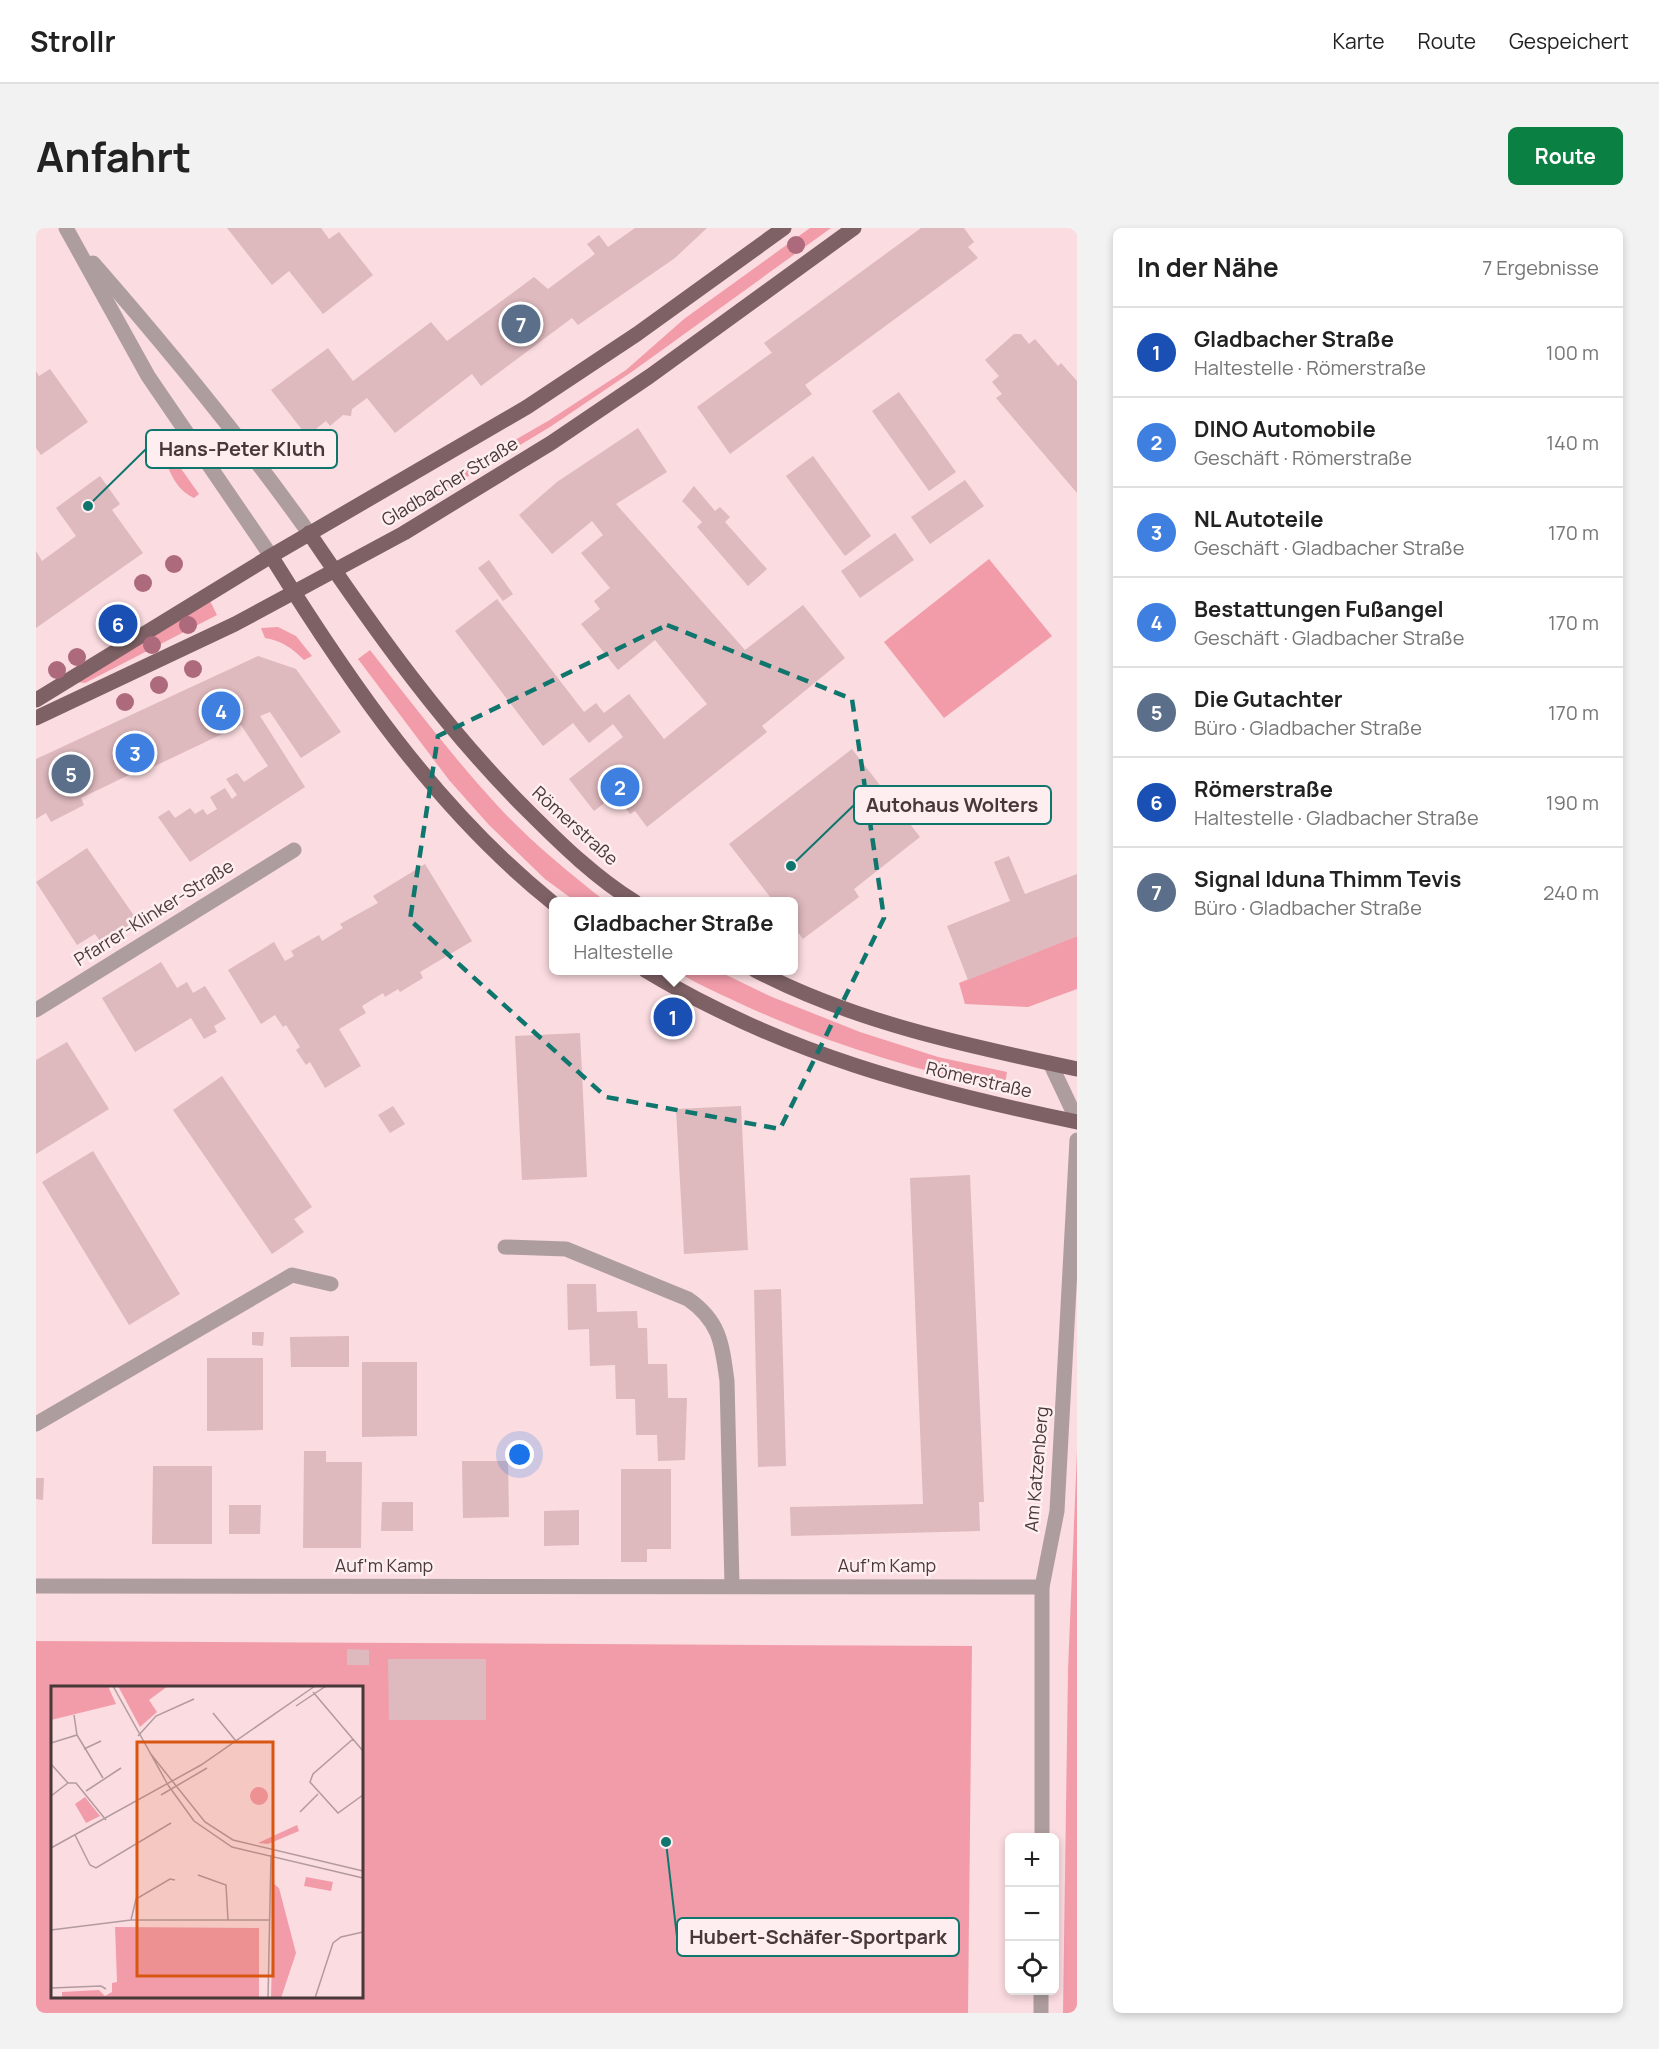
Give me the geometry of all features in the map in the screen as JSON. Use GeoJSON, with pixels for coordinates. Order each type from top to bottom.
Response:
{"type":"FeatureCollection","features":[{"type":"Feature","properties":{"kind":"main road","name":"Gladbacher Straße"},"geometry":{"type":"LineString","coordinates":[[36,700],[309,533],[527,407],[637,334],[784,228]]}},
{"type":"Feature","properties":{"kind":"main road","name":"Gladbacher Straße"},"geometry":{"type":"LineString","coordinates":[[36,718],[235,624],[336,572],[551,443],[650,376],[854,228]]}},
{"type":"Feature","properties":{"kind":"main road","name":"Römerstraße"},"geometry":{"type":"LineString","coordinates":[[309,533],[378,635],[486,766],[560,843],[629,897]]}},
{"type":"Feature","properties":{"kind":"main road","name":"Römerstraße"},"geometry":{"type":"LineString","coordinates":[[271,556],[294,593],[421,773],[471,830],[549,899]]}},
{"type":"Feature","properties":{"kind":"main road","name":"Römerstraße"},"geometry":{"type":"LineString","coordinates":[[653,975],[687,996],[763,1032],[849,1065],[916,1086],[1077,1121]]}},
{"type":"Feature","properties":{"kind":"main road","name":"Römerstraße"},"geometry":{"type":"LineString","coordinates":[[767,975],[863,1014],[952,1041],[1077,1069]]}},
{"type":"Feature","properties":{"kind":"street","name":"Römerstraße"},"geometry":{"type":"LineString","coordinates":[[68,233],[170,352],[264,470],[309,533]]}},
{"type":"Feature","properties":{"kind":"street","name":"Römerstraße"},"geometry":{"type":"LineString","coordinates":[[68,233],[148,376],[271,556]]}},
{"type":"Feature","properties":{"kind":"street","name":"Pfarrer-Klinker-Straße"},"geometry":{"type":"LineString","coordinates":[[36,1010],[294,850]]}},
{"type":"Feature","properties":{"kind":"street"},"geometry":{"type":"LineString","coordinates":[[1050,1064],[1077,1121]]}},
{"type":"Feature","properties":{"kind":"street","name":"Am Katzenberg"},"geometry":{"type":"LineString","coordinates":[[1042,1833],[1042,1587],[1057,1511],[1077,1140]]}},
{"type":"Feature","properties":{"kind":"street"},"geometry":{"type":"LineString","coordinates":[[505,1247],[566,1249],[688,1299],[702,1309],[714,1324],[723,1349],[728,1381],[732,1585]]}},
{"type":"Feature","properties":{"kind":"street"},"geometry":{"type":"LineString","coordinates":[[36,1424],[292,1275],[331,1284]]}},
{"type":"Feature","properties":{"kind":"street","name":"Auf'm Kamp"},"geometry":{"type":"LineString","coordinates":[[36,1586],[1042,1587]]}},
{"type":"Feature","properties":{"kind":"street"},"geometry":{"type":"LineString","coordinates":[[1041,1995],[1041,2013]]}},
{"type":"Feature","properties":{"kind":"highlighted area"},"geometry":{"type":"Polygon","coordinates":[[[667,625],[852,699],[884,918],[780,1129],[606,1097],[410,920],[438,736],[667,625]]]}},
{"type":"Feature","properties":{"kind":"shaded area"},"geometry":{"type":"Polygon","coordinates":[[[810,228],[831,228],[633,371],[550,427],[403,515],[399,507],[548,421],[626,370],[684,319],[810,228]]]}},
{"type":"Feature","properties":{"kind":"shaded area"},"geometry":{"type":"Polygon","coordinates":[[[160,439],[199,494],[194,498],[175,481],[167,465],[160,439]]]}},
{"type":"Feature","properties":{"kind":"shaded area"},"geometry":{"type":"Polygon","coordinates":[[[989,559],[1052,636],[944,718],[884,642],[989,559]]]}},
{"type":"Feature","properties":{"kind":"shaded area"},"geometry":{"type":"Polygon","coordinates":[[[210,601],[217,615],[85,683],[76,682],[210,601]]]}},
{"type":"Feature","properties":{"kind":"shaded area"},"geometry":{"type":"Polygon","coordinates":[[[278,627],[296,636],[312,656],[304,660],[286,646],[265,638],[261,628],[278,627]]]}},
{"type":"Feature","properties":{"kind":"shaded area"},"geometry":{"type":"Polygon","coordinates":[[[370,650],[447,747],[496,804],[535,843],[600,897],[570,897],[545,879],[489,825],[449,780],[358,659],[370,650]]]}},
{"type":"Feature","properties":{"kind":"shaded area"},"geometry":{"type":"Polygon","coordinates":[[[1077,936],[1077,989],[1028,1007],[965,1004],[959,983],[1077,936]]]}},
{"type":"Feature","properties":{"kind":"shaded area"},"geometry":{"type":"Polygon","coordinates":[[[683,975],[726,975],[772,997],[860,1032],[938,1057],[1007,1072],[1004,1090],[935,1073],[835,1042],[769,1016],[683,975]]]}},
{"type":"Feature","properties":{"kind":"shaded area"},"geometry":{"type":"Polygon","coordinates":[[[1077,1451],[1077,2013],[1063,2013],[1068,1670],[1077,1451]]]}},
{"type":"Feature","properties":{"kind":"shaded area"},"geometry":{"type":"Polygon","coordinates":[[[36,1641],[972,1646],[968,2013],[36,2013],[36,1641]]]}},
{"type":"Feature","properties":{"kind":"building"},"geometry":{"type":"Polygon","coordinates":[[[227,228],[321,228],[329,239],[339,232],[373,275],[323,314],[289,271],[272,285],[227,228]]]}},
{"type":"Feature","properties":{"kind":"building"},"geometry":{"type":"Polygon","coordinates":[[[635,228],[707,228],[675,258],[578,325],[572,318],[481,386],[472,374],[395,433],[367,398],[352,409],[351,416],[343,415],[330,426],[326,421],[307,436],[271,390],[328,348],[353,381],[431,322],[447,341],[534,277],[548,289],[595,254],[587,244],[599,235],[608,247],[635,228]]]}},
{"type":"Feature","properties":{"kind":"building"},"geometry":{"type":"Polygon","coordinates":[[[921,228],[964,228],[974,242],[968,247],[978,258],[805,385],[812,394],[730,454],[697,407],[772,353],[764,343],[921,228]]]}},
{"type":"Feature","properties":{"kind":"building"},"geometry":{"type":"Polygon","coordinates":[[[1014,334],[1021,334],[1029,344],[1035,339],[1058,366],[1061,363],[1077,381],[1077,493],[996,398],[1002,394],[992,382],[999,376],[985,360],[1014,334]]]}},
{"type":"Feature","properties":{"kind":"building"},"geometry":{"type":"Polygon","coordinates":[[[50,369],[88,422],[41,455],[36,448],[36,371],[39,376],[50,369]]]}},
{"type":"Feature","properties":{"kind":"building"},"geometry":{"type":"Polygon","coordinates":[[[899,392],[956,472],[929,491],[872,411],[899,392]]]}},
{"type":"Feature","properties":{"kind":"building"},"geometry":{"type":"Polygon","coordinates":[[[638,428],[667,472],[616,504],[745,650],[803,605],[845,658],[762,726],[767,732],[647,827],[635,811],[630,814],[615,795],[594,811],[569,779],[623,737],[613,724],[589,743],[573,723],[543,746],[455,631],[497,599],[584,712],[596,703],[604,713],[629,694],[664,739],[707,704],[655,640],[618,670],[581,624],[600,609],[594,601],[610,588],[581,553],[603,535],[592,521],[552,554],[519,515],[557,482],[638,428]]]}},
{"type":"Feature","properties":{"kind":"building"},"geometry":{"type":"Polygon","coordinates":[[[813,456],[871,536],[845,556],[786,476],[813,456]]]}},
{"type":"Feature","properties":{"kind":"building"},"geometry":{"type":"Polygon","coordinates":[[[100,476],[120,504],[112,510],[143,553],[36,628],[36,551],[42,561],[76,536],[56,508],[100,476]]]}},
{"type":"Feature","properties":{"kind":"building"},"geometry":{"type":"Polygon","coordinates":[[[965,480],[984,506],[930,544],[911,517],[965,480]]]}},
{"type":"Feature","properties":{"kind":"building"},"geometry":{"type":"Polygon","coordinates":[[[694,486],[715,511],[720,507],[730,517],[725,522],[767,569],[748,586],[697,527],[702,522],[682,501],[694,486]]]}},
{"type":"Feature","properties":{"kind":"building"},"geometry":{"type":"Polygon","coordinates":[[[895,533],[914,560],[860,598],[841,571],[895,533]]]}},
{"type":"Feature","properties":{"kind":"building"},"geometry":{"type":"Polygon","coordinates":[[[489,560],[513,594],[503,601],[478,568],[489,560]]]}},
{"type":"Feature","properties":{"kind":"building"},"geometry":{"type":"Polygon","coordinates":[[[258,656],[296,669],[341,732],[301,758],[270,712],[260,716],[305,787],[190,862],[158,817],[169,810],[175,818],[190,808],[195,814],[203,809],[207,815],[217,809],[210,797],[225,788],[232,799],[237,795],[226,779],[237,773],[244,782],[268,766],[241,725],[134,776],[133,773],[81,798],[84,805],[51,822],[46,813],[36,819],[36,759],[258,656]]]}},
{"type":"Feature","properties":{"kind":"building"},"geometry":{"type":"Polygon","coordinates":[[[852,749],[920,837],[854,889],[859,897],[803,939],[798,932],[798,897],[770,897],[729,844],[852,749]]]}},
{"type":"Feature","properties":{"kind":"building"},"geometry":{"type":"Polygon","coordinates":[[[87,848],[137,920],[102,944],[95,934],[77,945],[36,882],[87,848]]]}},
{"type":"Feature","properties":{"kind":"building"},"geometry":{"type":"Polygon","coordinates":[[[1009,856],[1025,894],[1077,874],[1077,936],[968,980],[947,926],[1010,901],[994,862],[1009,856]]]}},
{"type":"Feature","properties":{"kind":"building"},"geometry":{"type":"Polygon","coordinates":[[[425,864],[472,941],[420,972],[423,978],[400,992],[398,989],[385,997],[383,993],[362,1006],[366,1013],[339,1029],[361,1066],[325,1088],[310,1062],[306,1065],[296,1050],[300,1047],[286,1025],[283,1027],[275,1015],[261,1024],[228,970],[274,942],[285,961],[294,956],[291,951],[319,935],[322,941],[343,928],[340,924],[378,903],[373,896],[425,864]]]}},
{"type":"Feature","properties":{"kind":"building"},"geometry":{"type":"Polygon","coordinates":[[[161,962],[177,988],[187,982],[193,993],[205,986],[226,1019],[214,1026],[217,1032],[204,1039],[191,1018],[135,1052],[102,998],[161,962]]]}},
{"type":"Feature","properties":{"kind":"building"},"geometry":{"type":"Polygon","coordinates":[[[580,1033],[587,1177],[522,1180],[515,1036],[580,1033]]]}},
{"type":"Feature","properties":{"kind":"building"},"geometry":{"type":"Polygon","coordinates":[[[67,1042],[109,1109],[36,1154],[36,1060],[67,1042]]]}},
{"type":"Feature","properties":{"kind":"building"},"geometry":{"type":"Polygon","coordinates":[[[222,1076],[312,1207],[294,1219],[304,1232],[272,1254],[173,1110],[222,1076]]]}},
{"type":"Feature","properties":{"kind":"building"},"geometry":{"type":"Polygon","coordinates":[[[393,1106],[405,1124],[390,1133],[378,1115],[393,1106]]]}},
{"type":"Feature","properties":{"kind":"building"},"geometry":{"type":"Polygon","coordinates":[[[741,1106],[748,1250],[684,1254],[676,1109],[741,1106]]]}},
{"type":"Feature","properties":{"kind":"building"},"geometry":{"type":"Polygon","coordinates":[[[93,1151],[180,1294],[129,1325],[42,1182],[93,1151]]]}},
{"type":"Feature","properties":{"kind":"building"},"geometry":{"type":"Polygon","coordinates":[[[970,1175],[984,1502],[979,1502],[980,1531],[791,1536],[790,1507],[923,1504],[910,1178],[970,1175]]]}},
{"type":"Feature","properties":{"kind":"building"},"geometry":{"type":"Polygon","coordinates":[[[567,1284],[596,1284],[597,1312],[637,1311],[638,1328],[647,1328],[648,1364],[667,1364],[668,1398],[687,1398],[685,1460],[658,1461],[657,1435],[636,1435],[635,1399],[616,1399],[615,1365],[590,1366],[589,1329],[568,1330],[567,1284]]]}},
{"type":"Feature","properties":{"kind":"building"},"geometry":{"type":"Polygon","coordinates":[[[781,1289],[786,1466],[758,1467],[754,1290],[781,1289]]]}},
{"type":"Feature","properties":{"kind":"building"},"geometry":{"type":"Polygon","coordinates":[[[252,1332],[264,1332],[263,1346],[252,1345],[252,1332]]]}},
{"type":"Feature","properties":{"kind":"building"},"geometry":{"type":"Polygon","coordinates":[[[349,1336],[349,1367],[291,1367],[290,1337],[349,1336]]]}},
{"type":"Feature","properties":{"kind":"building"},"geometry":{"type":"Polygon","coordinates":[[[207,1358],[263,1358],[263,1430],[207,1431],[207,1358]]]}},
{"type":"Feature","properties":{"kind":"building"},"geometry":{"type":"Polygon","coordinates":[[[362,1362],[417,1362],[417,1436],[362,1437],[362,1362]]]}},
{"type":"Feature","properties":{"kind":"building"},"geometry":{"type":"Polygon","coordinates":[[[304,1451],[326,1451],[326,1462],[362,1462],[361,1548],[303,1548],[304,1451]]]}},
{"type":"Feature","properties":{"kind":"building"},"geometry":{"type":"Polygon","coordinates":[[[462,1461],[508,1461],[509,1517],[463,1518],[462,1461]]]}},
{"type":"Feature","properties":{"kind":"building"},"geometry":{"type":"Polygon","coordinates":[[[153,1466],[212,1466],[212,1544],[152,1544],[153,1466]]]}},
{"type":"Feature","properties":{"kind":"building"},"geometry":{"type":"Polygon","coordinates":[[[621,1469],[671,1469],[671,1549],[647,1549],[647,1562],[621,1562],[621,1469]]]}},
{"type":"Feature","properties":{"kind":"building"},"geometry":{"type":"Polygon","coordinates":[[[36,1478],[44,1478],[43,1500],[36,1499],[36,1478]]]}},
{"type":"Feature","properties":{"kind":"building"},"geometry":{"type":"Polygon","coordinates":[[[382,1502],[413,1502],[413,1531],[381,1531],[382,1502]]]}},
{"type":"Feature","properties":{"kind":"building"},"geometry":{"type":"Polygon","coordinates":[[[229,1505],[261,1505],[260,1534],[229,1534],[229,1505]]]}},
{"type":"Feature","properties":{"kind":"building"},"geometry":{"type":"Polygon","coordinates":[[[579,1510],[579,1545],[544,1546],[544,1511],[579,1510]]]}},
{"type":"Feature","properties":{"kind":"building"},"geometry":{"type":"Polygon","coordinates":[[[347,1649],[369,1650],[369,1665],[347,1665],[347,1649]]]}},
{"type":"Feature","properties":{"kind":"building"},"geometry":{"type":"Polygon","coordinates":[[[388,1659],[486,1659],[486,1720],[389,1720],[388,1659]]]}},
{"type":"Feature","properties":{"kind":"place","name":"Signal Iduna Thimm Tevis"},"geometry":{"type":"Point","coordinates":[521,324]}},
{"type":"Feature","properties":{"kind":"place","name":"Hans-Peter Kluth"},"geometry":{"type":"Point","coordinates":[88,506]}},
{"type":"Feature","properties":{"kind":"place","name":"Römerstraße"},"geometry":{"type":"Point","coordinates":[118,624]}},
{"type":"Feature","properties":{"kind":"place","name":"Bestattungen Fußangel"},"geometry":{"type":"Point","coordinates":[221,711]}},
{"type":"Feature","properties":{"kind":"place","name":"NL Autoteile"},"geometry":{"type":"Point","coordinates":[135,753]}},
{"type":"Feature","properties":{"kind":"place","name":"Die Gutachter"},"geometry":{"type":"Point","coordinates":[71,774]}},
{"type":"Feature","properties":{"kind":"place","name":"DINO Automobile"},"geometry":{"type":"Point","coordinates":[620,787]}},
{"type":"Feature","properties":{"kind":"place","name":"Autohaus Wolters"},"geometry":{"type":"Point","coordinates":[791,866]}},
{"type":"Feature","properties":{"kind":"place","name":"Gladbacher Straße"},"geometry":{"type":"Point","coordinates":[673,1017]}},
{"type":"Feature","properties":{"kind":"place","name":"Hubert-Schäfer-Sportpark"},"geometry":{"type":"Point","coordinates":[666,1842]}}]}
